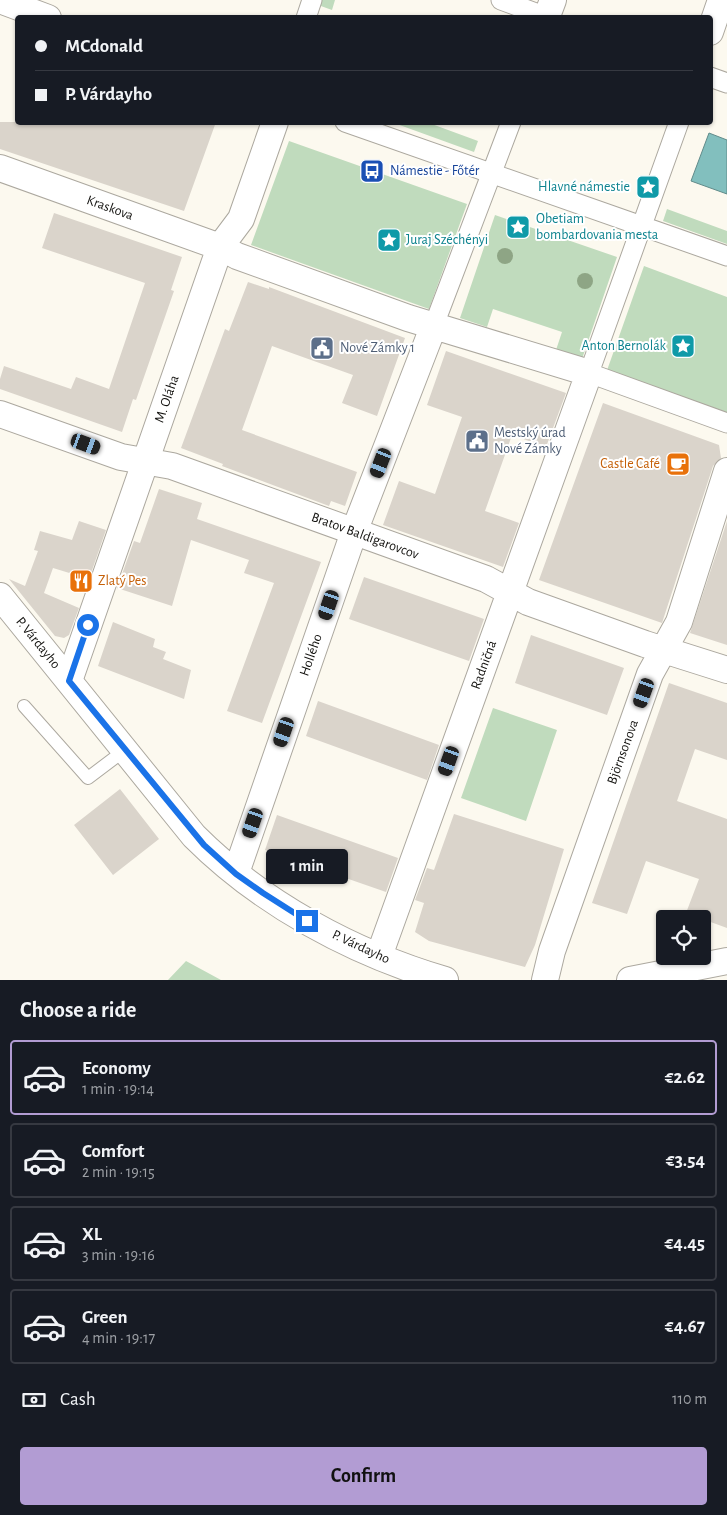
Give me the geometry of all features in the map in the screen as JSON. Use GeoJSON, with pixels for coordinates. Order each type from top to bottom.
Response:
{"type":"FeatureCollection","features":[{"type":"Feature","properties":{"kind":"street"},"geometry":{"type":"LineString","coordinates":[[0,0],[40,15]]}},
{"type":"Feature","properties":{"kind":"street"},"geometry":{"type":"LineString","coordinates":[[307,15],[312,0]]}},
{"type":"Feature","properties":{"kind":"street"},"geometry":{"type":"LineString","coordinates":[[501,0],[549,13]]}},
{"type":"Feature","properties":{"kind":"street"},"geometry":{"type":"LineString","coordinates":[[713,23],[721,0]]}},
{"type":"Feature","properties":{"kind":"street"},"geometry":{"type":"LineString","coordinates":[[713,78],[727,83]]}},
{"type":"Feature","properties":{"kind":"street","name":"M. Oláha"},"geometry":{"type":"LineString","coordinates":[[69,681],[220,247],[241,219],[274,125]]}},
{"type":"Feature","properties":{"kind":"street"},"geometry":{"type":"LineString","coordinates":[[354,125],[727,256]]}},
{"type":"Feature","properties":{"kind":"street"},"geometry":{"type":"LineString","coordinates":[[434,326],[493,173],[509,125]]}},
{"type":"Feature","properties":{"kind":"street"},"geometry":{"type":"LineString","coordinates":[[589,373],[678,125]]}},
{"type":"Feature","properties":{"kind":"street","name":"Kraskova"},"geometry":{"type":"LineString","coordinates":[[0,168],[220,247]]}},
{"type":"Feature","properties":{"kind":"street"},"geometry":{"type":"LineString","coordinates":[[220,247],[237,256],[408,318],[589,373],[727,423]]}},
{"type":"Feature","properties":{"kind":"street","name":"Hollého"},"geometry":{"type":"LineString","coordinates":[[236,874],[354,532],[434,326]]}},
{"type":"Feature","properties":{"kind":"street","name":"Radničná"},"geometry":{"type":"LineString","coordinates":[[379,956],[589,373]]}},
{"type":"Feature","properties":{"kind":"street","name":"Bratov Baldigarovcov"},"geometry":{"type":"LineString","coordinates":[[0,414],[121,457],[172,466],[486,579],[510,593],[546,609],[645,644],[664,648],[727,670]]}},
{"type":"Feature","properties":{"kind":"street","name":"Björnsonova"},"geometry":{"type":"LineString","coordinates":[[545,980],[552,952],[650,674],[679,622],[727,471]]}},
{"type":"Feature","properties":{"kind":"street","name":"P. Várdayho"},"geometry":{"type":"LineString","coordinates":[[0,596],[194,836],[236,874],[293,912],[379,956],[445,980]]}},
{"type":"Feature","properties":{"kind":"street"},"geometry":{"type":"LineString","coordinates":[[630,980],[727,961]]}},
{"type":"Feature","properties":{"kind":"lane"},"geometry":{"type":"LineString","coordinates":[[24,706],[88,778],[125,750]]}},
{"type":"Feature","properties":{"kind":"green space"},"geometry":{"type":"Polygon","coordinates":[[[319,0],[335,0],[332,10],[318,5],[319,0]]]}},
{"type":"Feature","properties":{"kind":"green space"},"geometry":{"type":"Polygon","coordinates":[[[400,125],[434,125],[478,141],[474,152],[400,125]]]}},
{"type":"Feature","properties":{"kind":"green space"},"geometry":{"type":"Polygon","coordinates":[[[289,141],[467,204],[429,309],[251,245],[289,141]]]}},
{"type":"Feature","properties":{"kind":"green space"},"geometry":{"type":"Polygon","coordinates":[[[667,209],[727,231],[727,244],[663,221],[667,209]]]}},
{"type":"Feature","properties":{"kind":"green space"},"geometry":{"type":"Polygon","coordinates":[[[495,215],[617,257],[582,359],[556,350],[562,332],[493,309],[487,327],[460,318],[495,215]]]}},
{"type":"Feature","properties":{"kind":"green space"},"geometry":{"type":"Polygon","coordinates":[[[644,266],[727,297],[727,420],[605,376],[644,266]]]}},
{"type":"Feature","properties":{"kind":"green space"},"geometry":{"type":"Polygon","coordinates":[[[493,708],[557,730],[526,821],[461,798],[493,708]]]}},
{"type":"Feature","properties":{"kind":"green space"},"geometry":{"type":"Polygon","coordinates":[[[186,961],[221,980],[168,980],[186,961]]]}},
{"type":"Feature","properties":{"kind":"water"},"geometry":{"type":"Polygon","coordinates":[[[709,133],[727,140],[727,194],[691,181],[709,133]]]}},
{"type":"Feature","properties":{"kind":"building"},"geometry":{"type":"Polygon","coordinates":[[[0,122],[15,122],[15,125],[215,125],[184,211],[0,149],[0,122]]]}},
{"type":"Feature","properties":{"kind":"building"},"geometry":{"type":"Polygon","coordinates":[[[54,213],[182,257],[171,290],[174,291],[136,400],[133,399],[122,432],[0,389],[0,379],[4,366],[71,389],[76,377],[109,389],[145,283],[42,248],[54,213]]]}},
{"type":"Feature","properties":{"kind":"building"},"geometry":{"type":"Polygon","coordinates":[[[248,282],[269,289],[269,287],[405,338],[377,416],[342,403],[353,375],[272,346],[242,430],[357,472],[345,506],[331,501],[329,506],[222,466],[223,464],[181,448],[225,329],[229,331],[248,282]]]}},
{"type":"Feature","properties":{"kind":"building"},"geometry":{"type":"Polygon","coordinates":[[[446,351],[566,393],[546,447],[512,435],[485,511],[519,523],[503,567],[383,525],[399,481],[435,494],[462,417],[427,405],[446,351]]]}},
{"type":"Feature","properties":{"kind":"building"},"geometry":{"type":"Polygon","coordinates":[[[603,403],[719,445],[721,458],[713,466],[662,623],[539,580],[603,403]]]}},
{"type":"Feature","properties":{"kind":"building"},"geometry":{"type":"Polygon","coordinates":[[[159,489],[202,503],[197,519],[321,562],[262,723],[227,711],[274,583],[244,573],[249,560],[191,540],[172,606],[117,588],[134,541],[140,543],[159,489]]]}},
{"type":"Feature","properties":{"kind":"building"},"geometry":{"type":"Polygon","coordinates":[[[79,521],[106,530],[89,579],[53,568],[44,593],[79,608],[69,635],[64,638],[55,636],[9,579],[25,586],[38,551],[34,550],[40,531],[72,540],[79,521]]]}},
{"type":"Feature","properties":{"kind":"building"},"geometry":{"type":"Polygon","coordinates":[[[727,521],[727,645],[690,633],[727,521]]]}},
{"type":"Feature","properties":{"kind":"building"},"geometry":{"type":"Polygon","coordinates":[[[364,577],[484,619],[469,661],[349,619],[364,577]]]}},
{"type":"Feature","properties":{"kind":"building"},"geometry":{"type":"Polygon","coordinates":[[[113,622],[155,639],[153,647],[166,652],[163,659],[191,670],[184,699],[98,666],[113,622]]]}},
{"type":"Feature","properties":{"kind":"building"},"geometry":{"type":"Polygon","coordinates":[[[531,635],[624,668],[607,715],[515,683],[531,635]]]}},
{"type":"Feature","properties":{"kind":"building"},"geometry":{"type":"Polygon","coordinates":[[[669,683],[727,703],[727,760],[695,749],[677,801],[727,819],[727,928],[711,922],[711,910],[687,910],[699,879],[646,861],[627,914],[592,903],[669,683]]]}},
{"type":"Feature","properties":{"kind":"building"},"geometry":{"type":"Polygon","coordinates":[[[318,701],[439,745],[427,780],[306,736],[318,701]]]}},
{"type":"Feature","properties":{"kind":"building"},"geometry":{"type":"Polygon","coordinates":[[[120,789],[159,839],[113,875],[74,825],[120,789]]]}},
{"type":"Feature","properties":{"kind":"building"},"geometry":{"type":"Polygon","coordinates":[[[454,814],[564,849],[535,945],[525,967],[429,941],[415,932],[424,903],[415,900],[427,868],[434,870],[454,814]]]}},
{"type":"Feature","properties":{"kind":"building"},"geometry":{"type":"Polygon","coordinates":[[[277,815],[398,858],[386,892],[265,850],[277,815]]]}},
{"type":"Feature","properties":{"kind":"place","name":"Námestie - Főtér"},"geometry":{"type":"Point","coordinates":[372,171]}},
{"type":"Feature","properties":{"kind":"place","name":"Hlavné námestie"},"geometry":{"type":"Point","coordinates":[648,187]}},
{"type":"Feature","properties":{"kind":"place","name":"Obetiam bombardovania mesta"},"geometry":{"type":"Point","coordinates":[518,227]}},
{"type":"Feature","properties":{"kind":"place","name":"Juraj Széchényi"},"geometry":{"type":"Point","coordinates":[389,240]}},
{"type":"Feature","properties":{"kind":"place","name":"Anton Bernolák"},"geometry":{"type":"Point","coordinates":[683,346]}},
{"type":"Feature","properties":{"kind":"place","name":"Nové Zámky 1"},"geometry":{"type":"Point","coordinates":[322,348]}},
{"type":"Feature","properties":{"kind":"place","name":"Mestský úrad Nové Zámky"},"geometry":{"type":"Point","coordinates":[477,441]}},
{"type":"Feature","properties":{"kind":"place","name":"Castle Café"},"geometry":{"type":"Point","coordinates":[678,464]}},
{"type":"Feature","properties":{"kind":"place","name":"Zlatý Pes"},"geometry":{"type":"Point","coordinates":[81,581]}},
{"type":"Feature","properties":{"kind":"route"},"geometry":{"type":"LineString","coordinates":[[88,625],[69,681],[194,836],[236,874],[307,921]]}}]}
